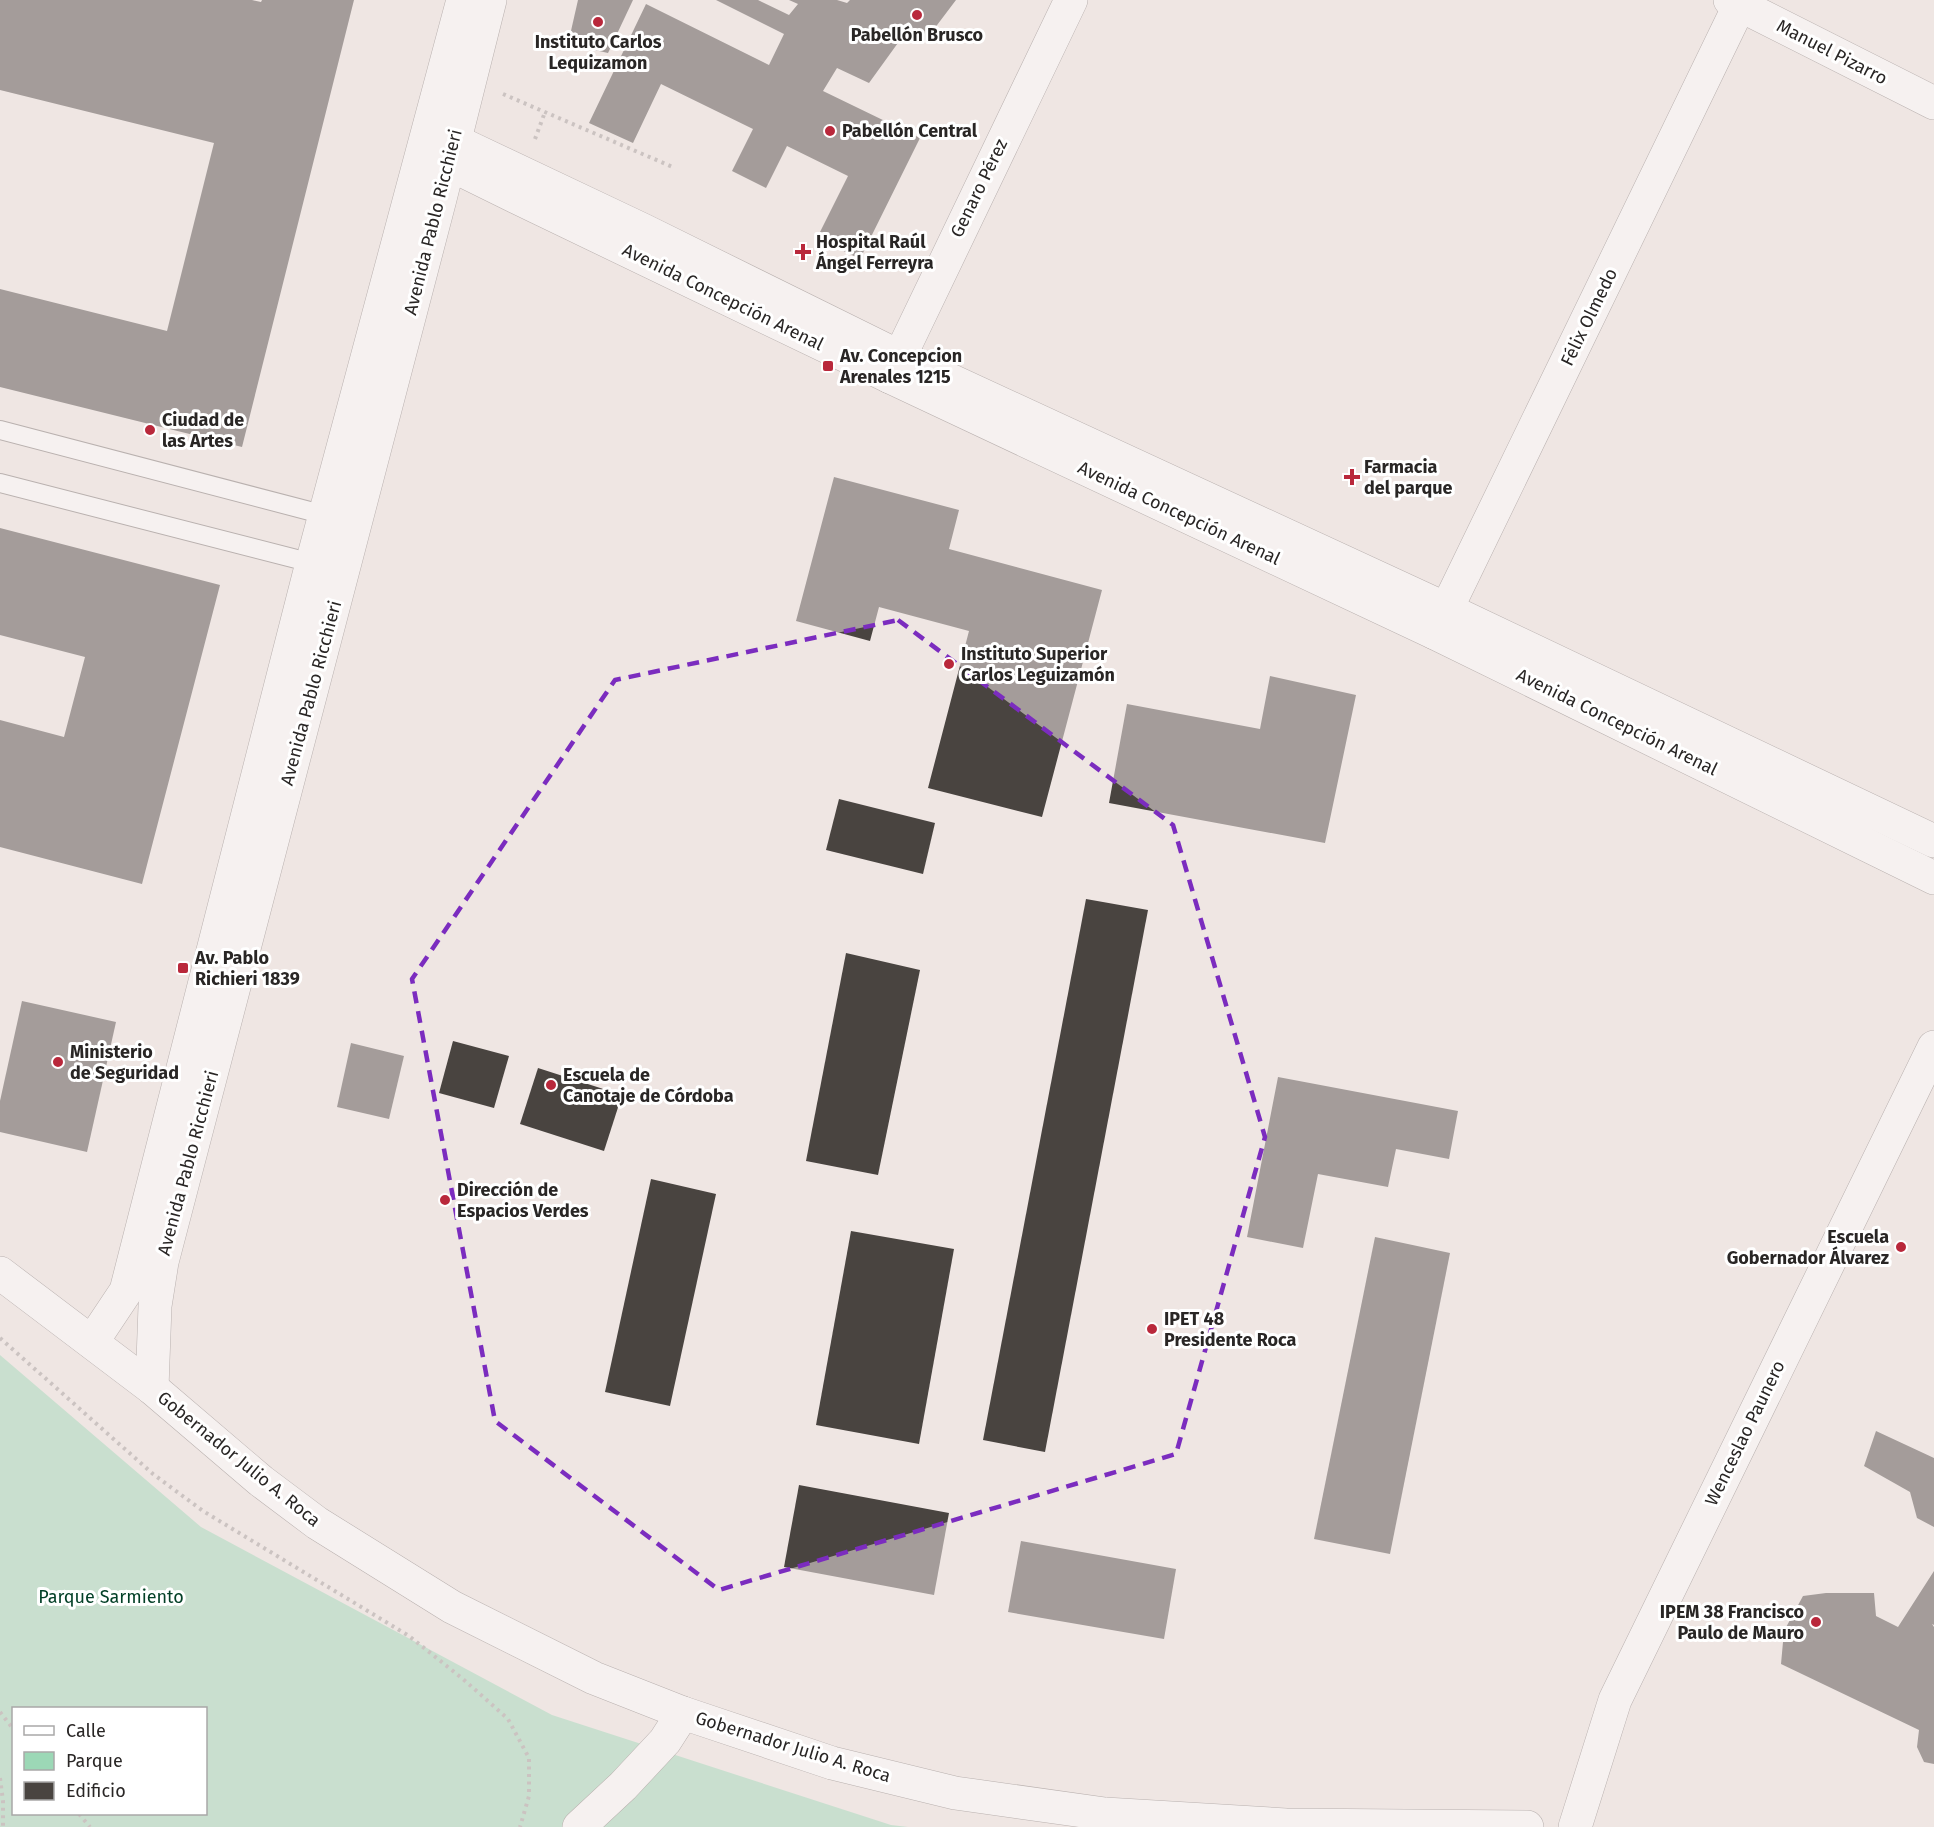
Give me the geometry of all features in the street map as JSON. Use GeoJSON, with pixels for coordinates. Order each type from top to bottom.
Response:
{"type":"FeatureCollection","features":[{"type":"Feature","properties":{"kind":"main road","name":"Avenida Pablo Ricchieri"},"geometry":{"type":"LineString","coordinates":[[153,1388],[155,1306],[162,1262],[439,144],[463,0]]}},
{"type":"Feature","properties":{"kind":"main road","name":"Avenida Pablo Ricchieri"},"geometry":{"type":"LineString","coordinates":[[92,1342],[126,1291],[325,515],[439,144],[469,79],[489,0]]}},
{"type":"Feature","properties":{"kind":"main road","name":"Genaro Pérez"},"geometry":{"type":"LineString","coordinates":[[894,367],[1071,0]]}},
{"type":"Feature","properties":{"kind":"main road","name":"Manuel Pizarro"},"geometry":{"type":"LineString","coordinates":[[1738,2],[1934,103]]}},
{"type":"Feature","properties":{"kind":"main road","name":"Félix Olmedo"},"geometry":{"type":"LineString","coordinates":[[1442,621],[1738,2]]}},
{"type":"Feature","properties":{"kind":"main road","name":"Avenida Concepción Arenal"},"geometry":{"type":"LineString","coordinates":[[439,144],[894,367],[1442,621],[1934,841]]}},
{"type":"Feature","properties":{"kind":"main road","name":"Avenida Concepción Arenal"},"geometry":{"type":"LineString","coordinates":[[1442,621],[1934,878]]}},
{"type":"Feature","properties":{"kind":"main road","name":"Wenceslao Paunero"},"geometry":{"type":"LineString","coordinates":[[1575,1827],[1615,1700],[1934,1047]]}},
{"type":"Feature","properties":{"kind":"main road"},"geometry":{"type":"LineString","coordinates":[[0,1273],[92,1342]]}},
{"type":"Feature","properties":{"kind":"main road","name":"Gobernador Julio A. Roca"},"geometry":{"type":"LineString","coordinates":[[92,1342],[153,1388],[261,1481],[317,1523],[452,1607],[594,1678],[682,1713],[832,1763],[955,1793],[1116,1815],[1286,1825],[1527,1827]]}},
{"type":"Feature","properties":{"kind":"main road"},"geometry":{"type":"LineString","coordinates":[[579,1827],[623,1786],[665,1741],[682,1713]]}},
{"type":"Feature","properties":{"kind":"lane"},"geometry":{"type":"LineString","coordinates":[[0,430],[325,515]]}},
{"type":"Feature","properties":{"kind":"lane"},"geometry":{"type":"LineString","coordinates":[[0,483],[312,563]]}},
{"type":"Feature","properties":{"kind":"path"},"geometry":{"type":"LineString","coordinates":[[469,79],[675,168]]}},
{"type":"Feature","properties":{"kind":"path"},"geometry":{"type":"LineString","coordinates":[[0,1338],[153,1474],[186,1499],[408,1636],[464,1679],[508,1719],[529,1758],[530,1796],[520,1827]]}},
{"type":"Feature","properties":{"kind":"path"},"geometry":{"type":"LineString","coordinates":[[0,1712],[12,1727]]}},
{"type":"Feature","properties":{"kind":"path"},"geometry":{"type":"LineString","coordinates":[[0,1778],[3,1827]]}},
{"type":"Feature","properties":{"kind":"path"},"geometry":{"type":"LineString","coordinates":[[80,1815],[90,1827]]}},
{"type":"Feature","properties":{"kind":"highlighted area"},"geometry":{"type":"Polygon","coordinates":[[[898,620],[1173,825],[1265,1137],[1176,1454],[719,1590],[495,1421],[412,979],[615,680],[898,620]]]}},
{"type":"Feature","properties":{"kind":"green space","name":"Parque Sarmiento"},"geometry":{"type":"Polygon","coordinates":[[[0,1355],[201,1527],[552,1715],[891,1825],[908,1827],[0,1827],[0,1355]]]}},
{"type":"Feature","properties":{"kind":"building"},"geometry":{"type":"Polygon","coordinates":[[[0,0],[252,0],[261,2],[262,0],[354,0],[242,447],[0,387],[0,289],[167,331],[214,143],[0,90],[0,0]]]}},
{"type":"Feature","properties":{"kind":"building","name":"Instituto Carlos Lequizamon"},"geometry":{"type":"Polygon","coordinates":[[[578,0],[633,0],[608,53],[568,44],[578,0]]]}},
{"type":"Feature","properties":{"kind":"building","name":"Pabellón Central"},"geometry":{"type":"Polygon","coordinates":[[[716,0],[758,0],[789,15],[798,4],[789,0],[837,0],[847,3],[850,0],[956,0],[925,41],[908,29],[869,83],[837,68],[823,91],[920,138],[860,259],[817,238],[848,176],[787,146],[766,188],[732,171],[753,129],[661,84],[633,143],[589,123],[646,4],[769,65],[784,34],[716,0]]]}},
{"type":"Feature","properties":{"kind":"building"},"geometry":{"type":"Polygon","coordinates":[[[834,477],[959,510],[949,549],[1102,590],[1042,817],[928,788],[969,631],[879,607],[870,641],[796,621],[834,477]]]}},
{"type":"Feature","properties":{"kind":"building"},"geometry":{"type":"Polygon","coordinates":[[[0,528],[220,585],[142,884],[0,847],[0,720],[64,737],[85,657],[0,635],[0,528]]]}},
{"type":"Feature","properties":{"kind":"building"},"geometry":{"type":"Polygon","coordinates":[[[1270,676],[1356,695],[1325,843],[1109,803],[1127,704],[1260,729],[1270,676]]]}},
{"type":"Feature","properties":{"kind":"building"},"geometry":{"type":"Polygon","coordinates":[[[839,799],[935,823],[923,874],[826,850],[839,799]]]}},
{"type":"Feature","properties":{"kind":"building"},"geometry":{"type":"Polygon","coordinates":[[[1086,899],[1148,910],[1045,1452],[983,1440],[1086,899]]]}},
{"type":"Feature","properties":{"kind":"building"},"geometry":{"type":"Polygon","coordinates":[[[846,953],[920,970],[878,1175],[806,1161],[846,953]]]}},
{"type":"Feature","properties":{"kind":"building","name":"Ministerio de Seguridad"},"geometry":{"type":"Polygon","coordinates":[[[22,1001],[116,1022],[87,1152],[0,1132],[0,1101],[22,1001]]]}},
{"type":"Feature","properties":{"kind":"building"},"geometry":{"type":"Polygon","coordinates":[[[453,1041],[509,1056],[494,1108],[439,1093],[453,1041]]]}},
{"type":"Feature","properties":{"kind":"building"},"geometry":{"type":"Polygon","coordinates":[[[351,1043],[404,1056],[389,1119],[337,1107],[351,1043]]]}},
{"type":"Feature","properties":{"kind":"building"},"geometry":{"type":"Polygon","coordinates":[[[538,1068],[622,1095],[604,1151],[520,1124],[538,1068]]]}},
{"type":"Feature","properties":{"kind":"building"},"geometry":{"type":"Polygon","coordinates":[[[1278,1077],[1458,1111],[1449,1159],[1396,1149],[1388,1187],[1318,1174],[1303,1248],[1247,1237],[1278,1077]]]}},
{"type":"Feature","properties":{"kind":"building"},"geometry":{"type":"Polygon","coordinates":[[[651,1179],[716,1194],[670,1406],[605,1392],[651,1179]]]}},
{"type":"Feature","properties":{"kind":"building"},"geometry":{"type":"Polygon","coordinates":[[[851,1231],[954,1249],[919,1444],[816,1425],[851,1231]]]}},
{"type":"Feature","properties":{"kind":"building"},"geometry":{"type":"Polygon","coordinates":[[[1375,1237],[1450,1253],[1390,1554],[1314,1539],[1375,1237]]]}},
{"type":"Feature","properties":{"kind":"building"},"geometry":{"type":"Polygon","coordinates":[[[1876,1431],[1934,1458],[1934,1527],[1917,1518],[1910,1492],[1864,1466],[1876,1431]]]}},
{"type":"Feature","properties":{"kind":"building"},"geometry":{"type":"Polygon","coordinates":[[[799,1485],[949,1513],[934,1595],[784,1567],[799,1485]]]}},
{"type":"Feature","properties":{"kind":"building"},"geometry":{"type":"Polygon","coordinates":[[[1021,1541],[1176,1569],[1164,1639],[1008,1612],[1021,1541]]]}},
{"type":"Feature","properties":{"kind":"building"},"geometry":{"type":"Polygon","coordinates":[[[1934,1571],[1934,1625],[1932,1624],[1934,1627],[1934,1764],[1924,1762],[1917,1747],[1919,1730],[1781,1664],[1784,1631],[1803,1596],[1826,1593],[1874,1593],[1876,1616],[1898,1627],[1934,1571]]]}},
{"type":"Feature","properties":{"kind":"place","name":"Pabellón Brusco"},"geometry":{"type":"Point","coordinates":[917,15]}},
{"type":"Feature","properties":{"kind":"place","name":"Instituto Carlos Lequizamon"},"geometry":{"type":"Point","coordinates":[598,22]}},
{"type":"Feature","properties":{"kind":"place","name":"Pabellón Central"},"geometry":{"type":"Point","coordinates":[830,131]}},
{"type":"Feature","properties":{"kind":"place","name":"Hospital Raúl Ángel Ferreyra"},"geometry":{"type":"Point","coordinates":[803,252]}},
{"type":"Feature","properties":{"kind":"place","name":"Av. Concepcion Arenales 1215"},"geometry":{"type":"Point","coordinates":[828,366]}},
{"type":"Feature","properties":{"kind":"place","name":"Ciudad de las Artes"},"geometry":{"type":"Point","coordinates":[150,430]}},
{"type":"Feature","properties":{"kind":"place","name":"Farmacia del parque"},"geometry":{"type":"Point","coordinates":[1352,477]}},
{"type":"Feature","properties":{"kind":"place","name":"Instituto Superior Carlos Leguizamón"},"geometry":{"type":"Point","coordinates":[949,664]}},
{"type":"Feature","properties":{"kind":"place","name":"Av. Pablo Richieri 1839"},"geometry":{"type":"Point","coordinates":[183,968]}},
{"type":"Feature","properties":{"kind":"place","name":"Ministerio de Seguridad"},"geometry":{"type":"Point","coordinates":[58,1062]}},
{"type":"Feature","properties":{"kind":"place","name":"Escuela de Canotaje de Córdoba"},"geometry":{"type":"Point","coordinates":[551,1085]}},
{"type":"Feature","properties":{"kind":"place","name":"Dirección de Espacios Verdes"},"geometry":{"type":"Point","coordinates":[445,1200]}},
{"type":"Feature","properties":{"kind":"place","name":"Escuela Gobernador Álvarez"},"geometry":{"type":"Point","coordinates":[1901,1247]}},
{"type":"Feature","properties":{"kind":"place","name":"IPET 48 Presidente Roca"},"geometry":{"type":"Point","coordinates":[1152,1329]}},
{"type":"Feature","properties":{"kind":"place","name":"IPEM 38 Francisco Paulo de Mauro"},"geometry":{"type":"Point","coordinates":[1816,1622]}}]}
